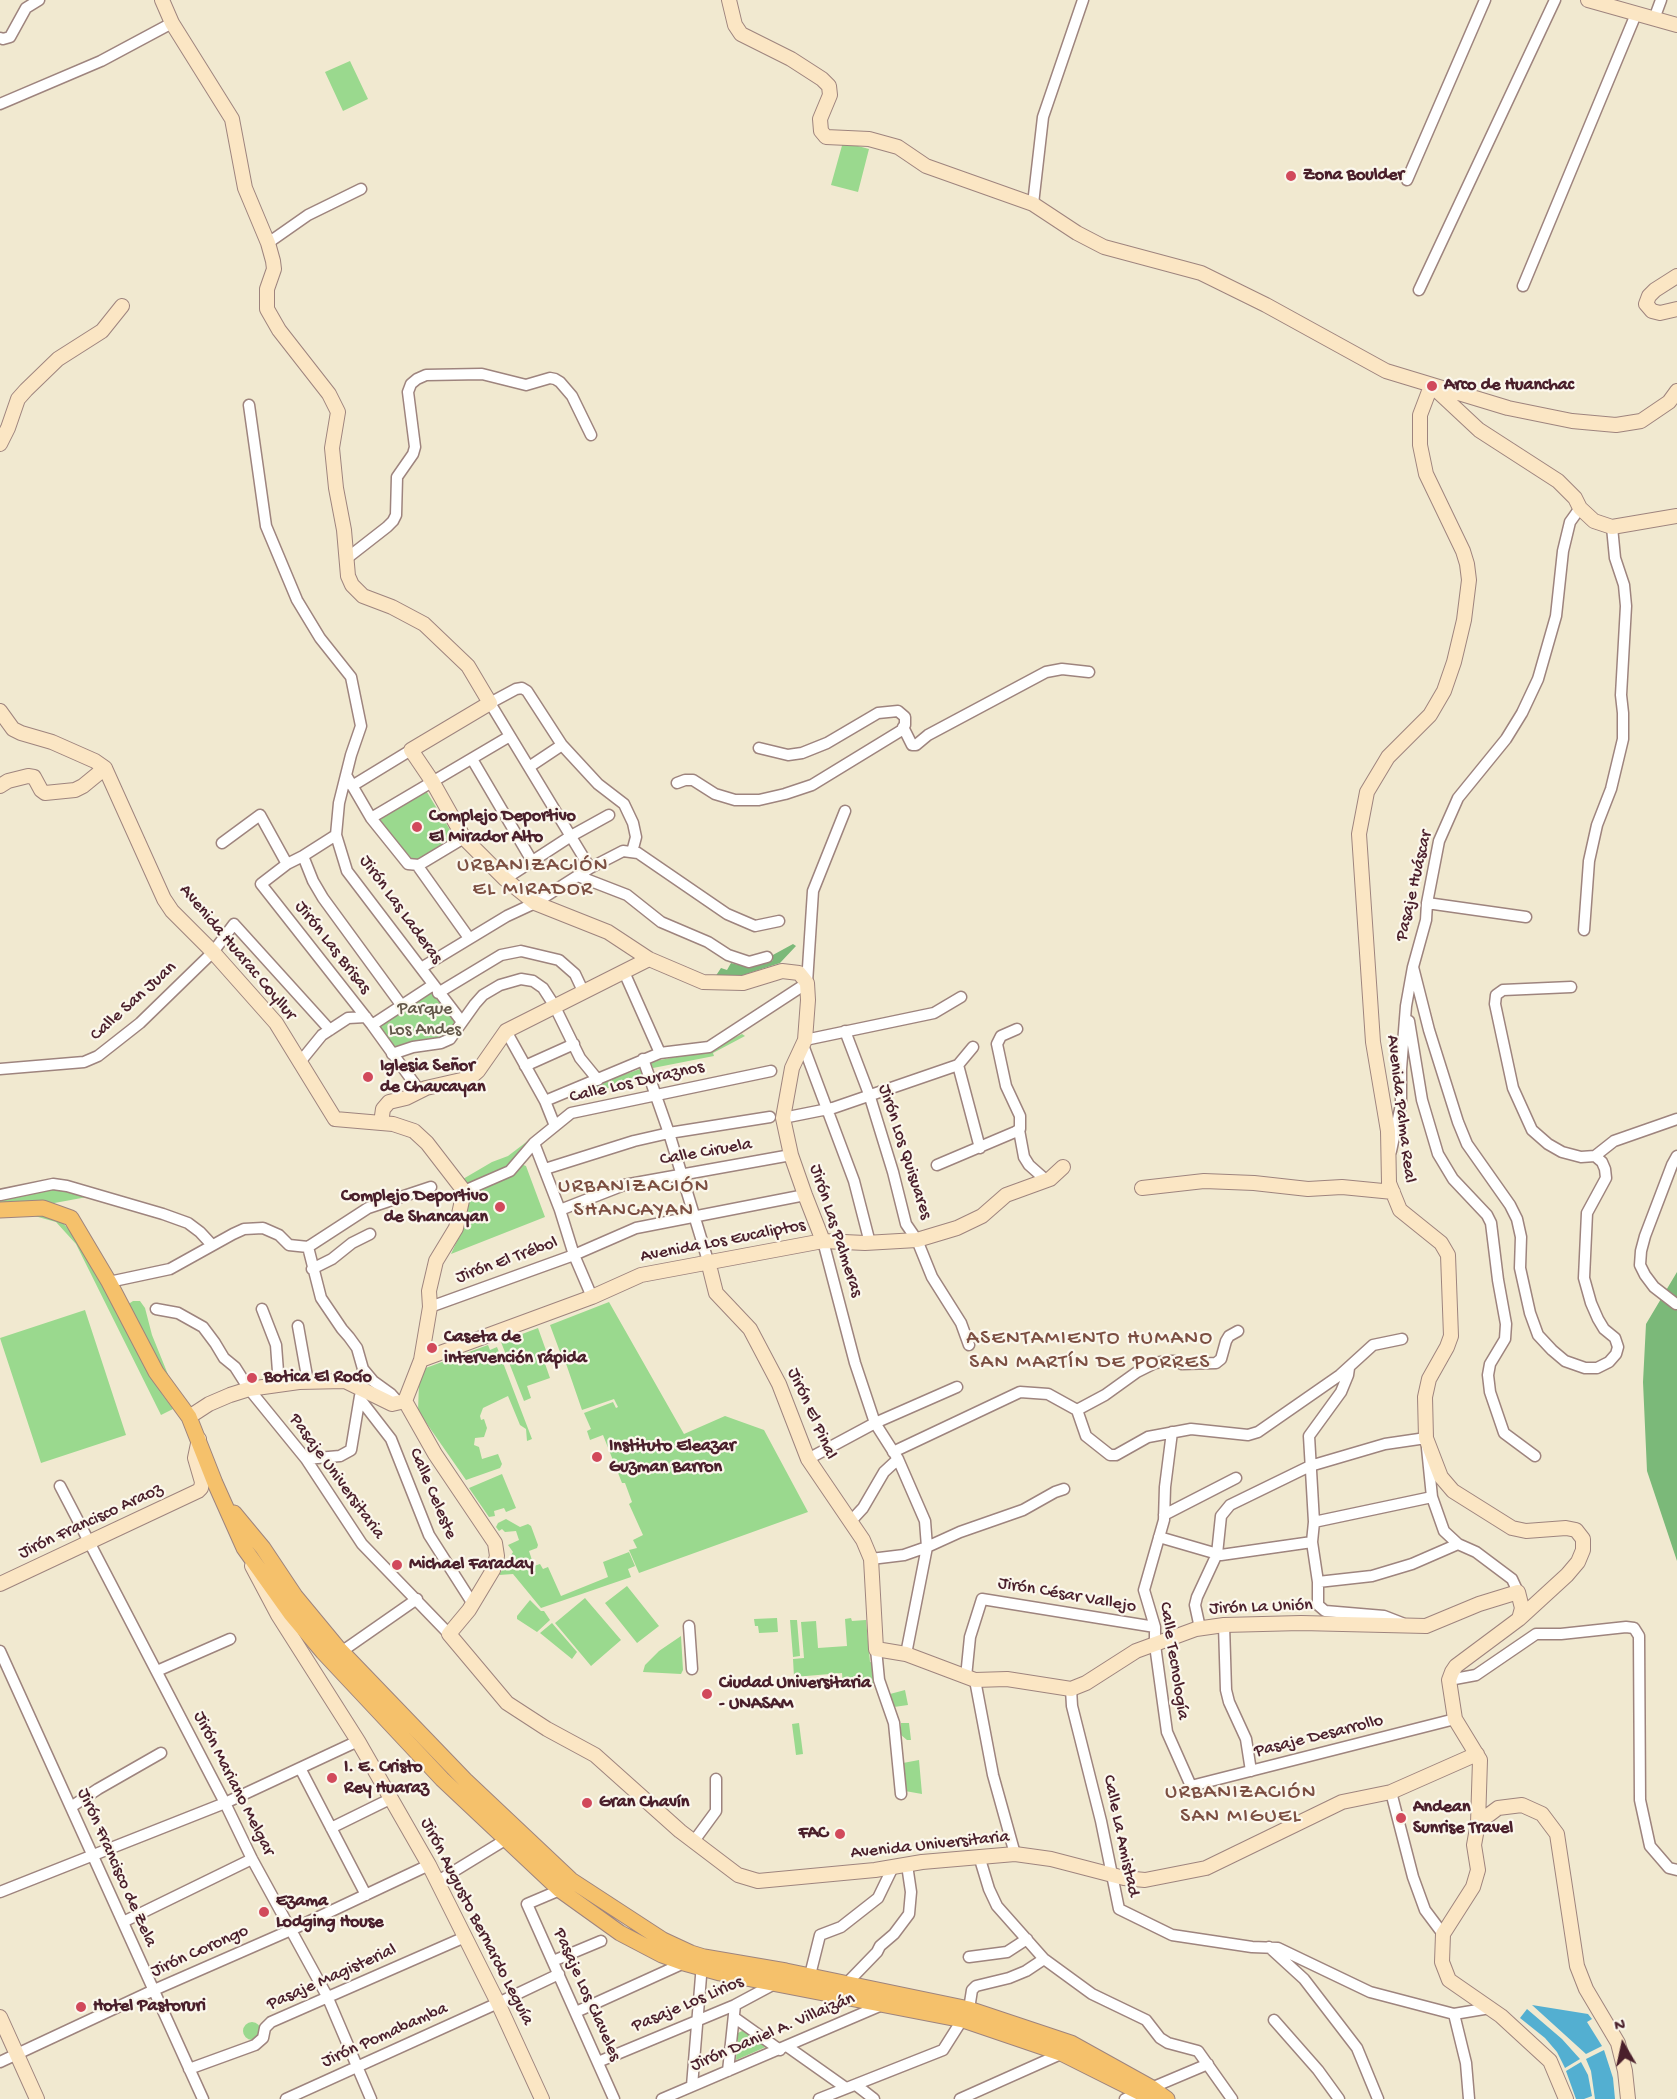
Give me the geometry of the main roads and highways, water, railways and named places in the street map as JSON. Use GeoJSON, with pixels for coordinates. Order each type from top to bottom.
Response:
{"type":"FeatureCollection","features":[{"type":"Feature","properties":{"kind":"main road"},"geometry":{"type":"LineString","coordinates":[[162,0],[172,23],[232,119],[245,188],[273,261],[267,289],[267,309],[279,330],[303,357],[336,403],[338,412],[332,448],[348,576],[352,585],[363,596],[392,607],[424,624],[468,666],[490,703],[411,750],[432,781],[464,838],[505,879],[535,903],[608,932],[650,959]]}},
{"type":"Feature","properties":{"kind":"main road"},"geometry":{"type":"LineString","coordinates":[[729,0],[735,25],[741,34],[791,59],[829,86],[830,95],[820,119],[821,131],[825,137],[869,139],[898,147],[927,166],[1033,204],[1077,233],[1104,247],[1201,273],[1266,305],[1386,371],[1508,408],[1572,422],[1616,425],[1641,421],[1669,402],[1677,391]]}},
{"type":"Feature","properties":{"kind":"main road"},"geometry":{"type":"LineString","coordinates":[[1588,0],[1613,4],[1636,14],[1677,25]]}},
{"type":"Feature","properties":{"kind":"main road"},"geometry":{"type":"LineString","coordinates":[[1677,276],[1649,296],[1646,304],[1652,311],[1659,313],[1677,309]]}},
{"type":"Feature","properties":{"kind":"main road"},"geometry":{"type":"LineString","coordinates":[[0,444],[18,399],[58,359],[102,331],[122,306]]}},
{"type":"Feature","properties":{"kind":"main road"},"geometry":{"type":"LineString","coordinates":[[1431,386],[1479,430],[1558,481],[1575,498],[1580,508],[1594,520],[1612,527],[1677,516]]}},
{"type":"Feature","properties":{"kind":"main road","name":"Avenida Palma Real"},"geometry":{"type":"LineString","coordinates":[[1431,386],[1420,415],[1420,445],[1426,474],[1463,551],[1469,580],[1459,641],[1444,691],[1430,715],[1388,757],[1367,792],[1359,834],[1373,1042],[1388,1131],[1389,1183],[1400,1210],[1441,1243],[1448,1255],[1451,1336],[1429,1379],[1425,1397],[1426,1438],[1441,1477],[1453,1491],[1512,1528],[1526,1531],[1566,1528],[1576,1530],[1583,1539],[1584,1550],[1567,1575],[1519,1619],[1456,1666],[1449,1680],[1455,1719],[1477,1754]]}},
{"type":"Feature","properties":{"kind":"main road"},"geometry":{"type":"LineString","coordinates":[[1461,414],[1461,406],[1472,398]]}},
{"type":"Feature","properties":{"kind":"main road"},"geometry":{"type":"LineString","coordinates":[[0,711],[13,729],[52,742],[95,761],[105,768],[75,790],[45,794],[40,790],[34,777],[28,776],[8,781],[0,786]]}},
{"type":"Feature","properties":{"kind":"main road","name":"Avenida Huarac Coyllur"},"geometry":{"type":"LineString","coordinates":[[105,768],[164,899],[172,911],[213,952],[276,1023],[335,1119],[393,1124],[414,1131],[427,1143],[464,1191],[456,1228],[436,1261],[429,1291],[429,1307],[421,1360]]}},
{"type":"Feature","properties":{"kind":"main road"},"geometry":{"type":"LineString","coordinates":[[381,1123],[381,1114],[389,1102],[406,1098],[419,1090],[470,1078],[478,1071],[506,1031],[650,959]]}},
{"type":"Feature","properties":{"kind":"main road","name":"Jirón Las Palmeras"},"geometry":{"type":"LineString","coordinates":[[650,959],[703,982],[743,983],[782,971],[799,973],[807,983],[808,1000],[804,1043],[792,1068],[777,1117],[804,1195],[823,1241]]}},
{"type":"Feature","properties":{"kind":"main road","name":"Avenida Los Eucaliptos"},"geometry":{"type":"LineString","coordinates":[[421,1360],[592,1297],[641,1275],[823,1241],[870,1243],[917,1240],[957,1228],[982,1216],[1006,1195],[1047,1180],[1058,1174],[1063,1167]]}},
{"type":"Feature","properties":{"kind":"main road"},"geometry":{"type":"LineString","coordinates":[[1142,1188],[1204,1181],[1254,1183],[1308,1189],[1342,1187],[1393,1192]]}},
{"type":"Feature","properties":{"kind":"main road"},"geometry":{"type":"LineString","coordinates":[[0,1210],[43,1208],[71,1218],[110,1282],[156,1372],[189,1417],[244,1548],[305,1633],[337,1657],[569,1878],[663,1940],[720,1973],[777,1984],[888,1998],[966,2014],[1067,2049],[1147,2093],[1167,2099]]}},
{"type":"Feature","properties":{"kind":"main road","name":"Jirón El Pinal"},"geometry":{"type":"LineString","coordinates":[[708,1261],[716,1293],[750,1329],[779,1384],[808,1459],[863,1540],[871,1559],[876,1649],[906,1654],[971,1678]]}},
{"type":"Feature","properties":{"kind":"main road"},"geometry":{"type":"LineString","coordinates":[[189,1417],[209,1404],[249,1389],[308,1382],[345,1381],[360,1394],[402,1405],[412,1388],[421,1360]]}},
{"type":"Feature","properties":{"kind":"main road","name":"Avenida Universitaria"},"geometry":{"type":"LineString","coordinates":[[402,1405],[495,1543],[497,1556],[493,1570],[473,1604],[449,1634],[507,1703],[547,1729],[595,1755],[694,1841],[738,1875],[758,1881],[1015,1854],[1051,1859],[1124,1878],[1145,1880],[1206,1868],[1342,1802],[1391,1792],[1477,1754]]}},
{"type":"Feature","properties":{"kind":"main road","name":"Jirón Francisco Araoz"},"geometry":{"type":"LineString","coordinates":[[0,1584],[198,1491],[202,1482],[195,1458],[200,1443]]}},
{"type":"Feature","properties":{"kind":"main road"},"geometry":{"type":"LineString","coordinates":[[227,1506],[263,1548],[337,1657],[442,1779],[560,1890],[620,1932],[662,1955],[810,1975],[848,1983],[888,1998]]}},
{"type":"Feature","properties":{"kind":"main road","name":"Jirón Augusto Bernardo Leguía"},"geometry":{"type":"LineString","coordinates":[[244,1548],[260,1584],[278,1615],[358,1741],[438,1881],[542,2099]]}},
{"type":"Feature","properties":{"kind":"main road","name":"Jirón La Unión"},"geometry":{"type":"LineString","coordinates":[[971,1678],[1007,1679],[1071,1689],[1086,1683],[1136,1651],[1200,1628],[1224,1624],[1301,1623],[1426,1626],[1479,1604],[1518,1592],[1522,1608],[1519,1619]]}},
{"type":"Feature","properties":{"kind":"main road"},"geometry":{"type":"LineString","coordinates":[[1477,1754],[1480,1760],[1478,1823],[1474,1845],[1478,1870],[1473,1887],[1443,1934],[1442,1962],[1449,1980],[1490,2008],[1550,2061],[1566,2099]]}},
{"type":"Feature","properties":{"kind":"main road"},"geometry":{"type":"LineString","coordinates":[[1478,1823],[1498,1808],[1522,1805],[1542,1814],[1557,1834],[1577,1966],[1586,1989],[1618,2043],[1625,2071],[1628,2099]]}},
{"type":"Feature","properties":{"kind":"main road"},"geometry":{"type":"LineString","coordinates":[[0,2017],[37,2099]]}},
{"type":"Feature","properties":{"kind":"water"},"geometry":{"type":"Polygon","coordinates":[[[1532,2005],[1588,2014],[1592,2019],[1587,2022],[1602,2046],[1586,2054],[1532,2005]]]}},
{"type":"Feature","properties":{"kind":"water"},"geometry":{"type":"Polygon","coordinates":[[[1527,2009],[1562,2039],[1580,2059],[1565,2068],[1557,2052],[1545,2038],[1520,2018],[1527,2009]]]}},
{"type":"Feature","properties":{"kind":"water"},"geometry":{"type":"Polygon","coordinates":[[[1604,2050],[1613,2078],[1615,2099],[1595,2099],[1591,2071],[1586,2059],[1604,2050]]]}},
{"type":"Feature","properties":{"kind":"water"},"geometry":{"type":"Polygon","coordinates":[[[1581,2062],[1588,2075],[1592,2096],[1576,2099],[1566,2071],[1581,2062]]]}},
{"type":"Feature","properties":{"kind":"place","name":"Zona Boulder"},"geometry":{"type":"Point","coordinates":[1291,176]}},
{"type":"Feature","properties":{"kind":"place","name":"Arco de Huanchac"},"geometry":{"type":"Point","coordinates":[1432,386]}},
{"type":"Feature","properties":{"kind":"place","name":"Complejo Deportivo El Mirador Alto"},"geometry":{"type":"Point","coordinates":[417,827]}},
{"type":"Feature","properties":{"kind":"place","name":"Iglesia Señor de Chaucayan"},"geometry":{"type":"Point","coordinates":[368,1077]}},
{"type":"Feature","properties":{"kind":"place","name":"Complejo Deportivo de Shancayan"},"geometry":{"type":"Point","coordinates":[500,1207]}},
{"type":"Feature","properties":{"kind":"place","name":"Caseta de intervención rápida"},"geometry":{"type":"Point","coordinates":[432,1348]}},
{"type":"Feature","properties":{"kind":"place","name":"Botica El Rocío"},"geometry":{"type":"Point","coordinates":[252,1378]}},
{"type":"Feature","properties":{"kind":"place","name":"Instituto Eleazar Guzman Barron"},"geometry":{"type":"Point","coordinates":[597,1457]}},
{"type":"Feature","properties":{"kind":"place","name":"Michael Faraday"},"geometry":{"type":"Point","coordinates":[397,1565]}},
{"type":"Feature","properties":{"kind":"place","name":"Ciudad Universitaria - UNASAM"},"geometry":{"type":"Point","coordinates":[707,1694]}},
{"type":"Feature","properties":{"kind":"place","name":"I. E. Cristo Rey Huaraz"},"geometry":{"type":"Point","coordinates":[332,1778]}},
{"type":"Feature","properties":{"kind":"place","name":"Gran Chavín"},"geometry":{"type":"Point","coordinates":[587,1803]}},
{"type":"Feature","properties":{"kind":"place","name":"Andean Sunrise Travel"},"geometry":{"type":"Point","coordinates":[1401,1818]}},
{"type":"Feature","properties":{"kind":"place","name":"FAC"},"geometry":{"type":"Point","coordinates":[840,1834]}},
{"type":"Feature","properties":{"kind":"place","name":"Ezama Lodging House"},"geometry":{"type":"Point","coordinates":[264,1912]}},
{"type":"Feature","properties":{"kind":"place","name":"Hotel Pastoruri"},"geometry":{"type":"Point","coordinates":[81,2007]}},
{"type":"Feature","properties":{"kind":"district","name":"URBANIZACIÓN EL MIRADOR"},"geometry":{"type":"Point","coordinates":[533,879]}},
{"type":"Feature","properties":{"kind":"district","name":"URBANIZACIÓN SHANCAYAN"},"geometry":{"type":"Point","coordinates":[634,1200]}},
{"type":"Feature","properties":{"kind":"district","name":"ASENTAMIENTO HUMANO SAN MARTÍN DE PORRES"},"geometry":{"type":"Point","coordinates":[1090,1352]}},
{"type":"Feature","properties":{"kind":"district","name":"URBANIZACIÓN SAN MIGUEL"},"geometry":{"type":"Point","coordinates":[1241,1806]}},
{"type":"Feature","properties":{"kind":"park label","name":"Parque Los Andes"},"geometry":{"type":"Point","coordinates":[425,1020]}}]}
